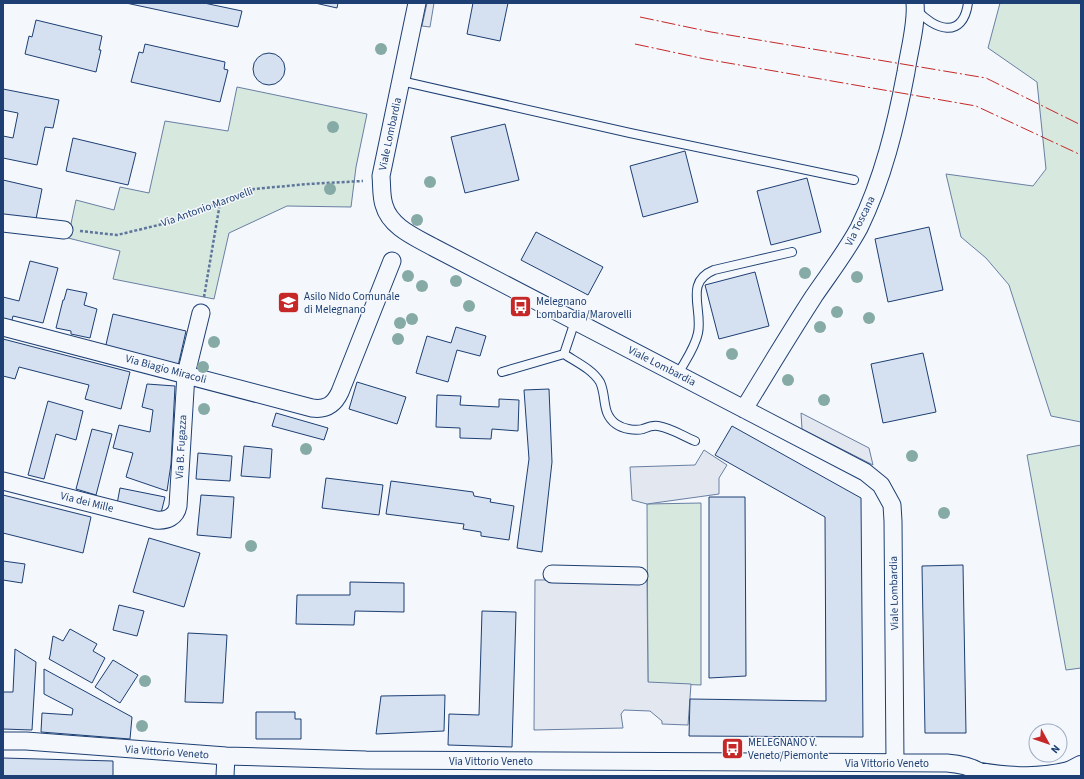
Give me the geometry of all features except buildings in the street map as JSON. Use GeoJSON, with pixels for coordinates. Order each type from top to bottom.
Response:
{"type":"FeatureCollection","features":[{"type":"Feature","properties":{"kind":"street","name":"Viale Lombardia"},"geometry":{"type":"LineString","coordinates":[[417,3],[381,176],[384,205],[390,216],[399,226],[416,238],[865,472],[881,485],[892,505],[895,762]]}},
{"type":"Feature","properties":{"kind":"street","name":"Via Toscana"},"geometry":{"type":"LineString","coordinates":[[744,409],[858,228],[877,185],[890,145],[897,115],[914,22],[915,5]]}},
{"type":"Feature","properties":{"kind":"street"},"geometry":{"type":"LineString","coordinates":[[3,223],[64,230]]}},
{"type":"Feature","properties":{"kind":"street","name":"Via Biagio Miracoli"},"geometry":{"type":"LineString","coordinates":[[3,327],[312,408],[324,408],[330,406],[337,399],[392,261]]}},
{"type":"Feature","properties":{"kind":"street","name":"Via B. Fugazza"},"geometry":{"type":"LineString","coordinates":[[170,518],[175,514],[178,506],[186,374],[201,313]]}},
{"type":"Feature","properties":{"kind":"street","name":"Via dei Mille"},"geometry":{"type":"LineString","coordinates":[[3,481],[156,520],[166,520],[170,518]]}},
{"type":"Feature","properties":{"kind":"street"},"geometry":{"type":"LineString","coordinates":[[552,574],[639,576]]}},
{"type":"Feature","properties":{"kind":"street","name":"Via Vittorio Veneto"},"geometry":{"type":"LineString","coordinates":[[3,741],[26,741],[226,756],[366,760],[761,769],[895,762],[951,763],[965,766],[982,774],[1017,776],[1039,776],[1074,770]]}},
{"type":"Feature","properties":{"kind":"street"},"geometry":{"type":"LineString","coordinates":[[225,776],[226,756]]}},
{"type":"Feature","properties":{"kind":"lane"},"geometry":{"type":"LineString","coordinates":[[915,5],[923,17],[932,24],[951,28],[961,21],[968,3]]}},
{"type":"Feature","properties":{"kind":"lane"},"geometry":{"type":"LineString","coordinates":[[401,81],[854,180]]}},
{"type":"Feature","properties":{"kind":"lane"},"geometry":{"type":"LineString","coordinates":[[678,374],[693,347],[698,333],[699,317],[696,291],[700,280],[709,272],[714,270],[792,252]]}},
{"type":"Feature","properties":{"kind":"lane"},"geometry":{"type":"LineString","coordinates":[[564,354],[575,321]]}},
{"type":"Feature","properties":{"kind":"lane"},"geometry":{"type":"LineString","coordinates":[[502,372],[564,354],[595,375],[602,388],[605,409],[611,419],[620,427],[639,430],[652,426],[662,427],[695,441]]}},
{"type":"Feature","properties":{"kind":"path","name":"Via Antonio Marovelli"},"geometry":{"type":"LineString","coordinates":[[64,230],[117,234],[171,222],[254,189],[365,181]]}},
{"type":"Feature","properties":{"kind":"path"},"geometry":{"type":"LineString","coordinates":[[201,313],[220,203]]}},
{"type":"Feature","properties":{"kind":"shaded area"},"geometry":{"type":"Polygon","coordinates":[[[427,3],[434,3],[430,27],[422,26],[427,3]]]}},
{"type":"Feature","properties":{"kind":"shaded area"},"geometry":{"type":"Polygon","coordinates":[[[1000,3],[1081,3],[1081,422],[1051,416],[1009,285],[986,258],[961,237],[946,174],[1033,186],[1046,169],[1037,82],[988,48],[1000,3]]]}},
{"type":"Feature","properties":{"kind":"shaded area"},"geometry":{"type":"Polygon","coordinates":[[[237,87],[367,114],[356,167],[351,207],[287,206],[229,233],[214,299],[113,279],[120,251],[68,238],[76,200],[114,210],[120,187],[149,193],[165,121],[228,131],[237,87]]]}},
{"type":"Feature","properties":{"kind":"shaded area"},"geometry":{"type":"Polygon","coordinates":[[[801,413],[869,448],[873,465],[802,429],[801,413]]]}},
{"type":"Feature","properties":{"kind":"shaded area"},"geometry":{"type":"Polygon","coordinates":[[[1081,445],[1081,668],[1066,670],[1027,455],[1081,445]]]}},
{"type":"Feature","properties":{"kind":"shaded area"},"geometry":{"type":"Polygon","coordinates":[[[704,450],[727,465],[719,478],[719,494],[647,504],[632,500],[630,467],[695,465],[704,450]]]}},
{"type":"Feature","properties":{"kind":"shaded area"},"geometry":{"type":"Polygon","coordinates":[[[701,503],[701,685],[648,683],[647,504],[701,503]]]}},
{"type":"Feature","properties":{"kind":"shaded area"},"geometry":{"type":"Polygon","coordinates":[[[647,579],[648,682],[691,684],[688,725],[662,724],[662,721],[650,711],[624,710],[621,714],[623,728],[534,730],[535,580],[647,579]]]}},
{"type":"Feature","properties":{"kind":"power"},"geometry":{"type":"LineString","coordinates":[[640,17],[711,32],[986,78],[1081,125]]}},
{"type":"Feature","properties":{"kind":"power"},"geometry":{"type":"LineString","coordinates":[[635,44],[705,59],[976,106],[1081,155]]}},
{"type":"Feature","properties":{"kind":"place","name":"Asilo Nido Comunale di Melegnano"},"geometry":{"type":"Point","coordinates":[289,302]}},
{"type":"Feature","properties":{"kind":"place","name":"Melegnano Lombardia/Marovelli"},"geometry":{"type":"Point","coordinates":[520,307]}},
{"type":"Feature","properties":{"kind":"place","name":"MELEGNANO V. Veneto/Piemonte"},"geometry":{"type":"Point","coordinates":[733,748]}}]}
